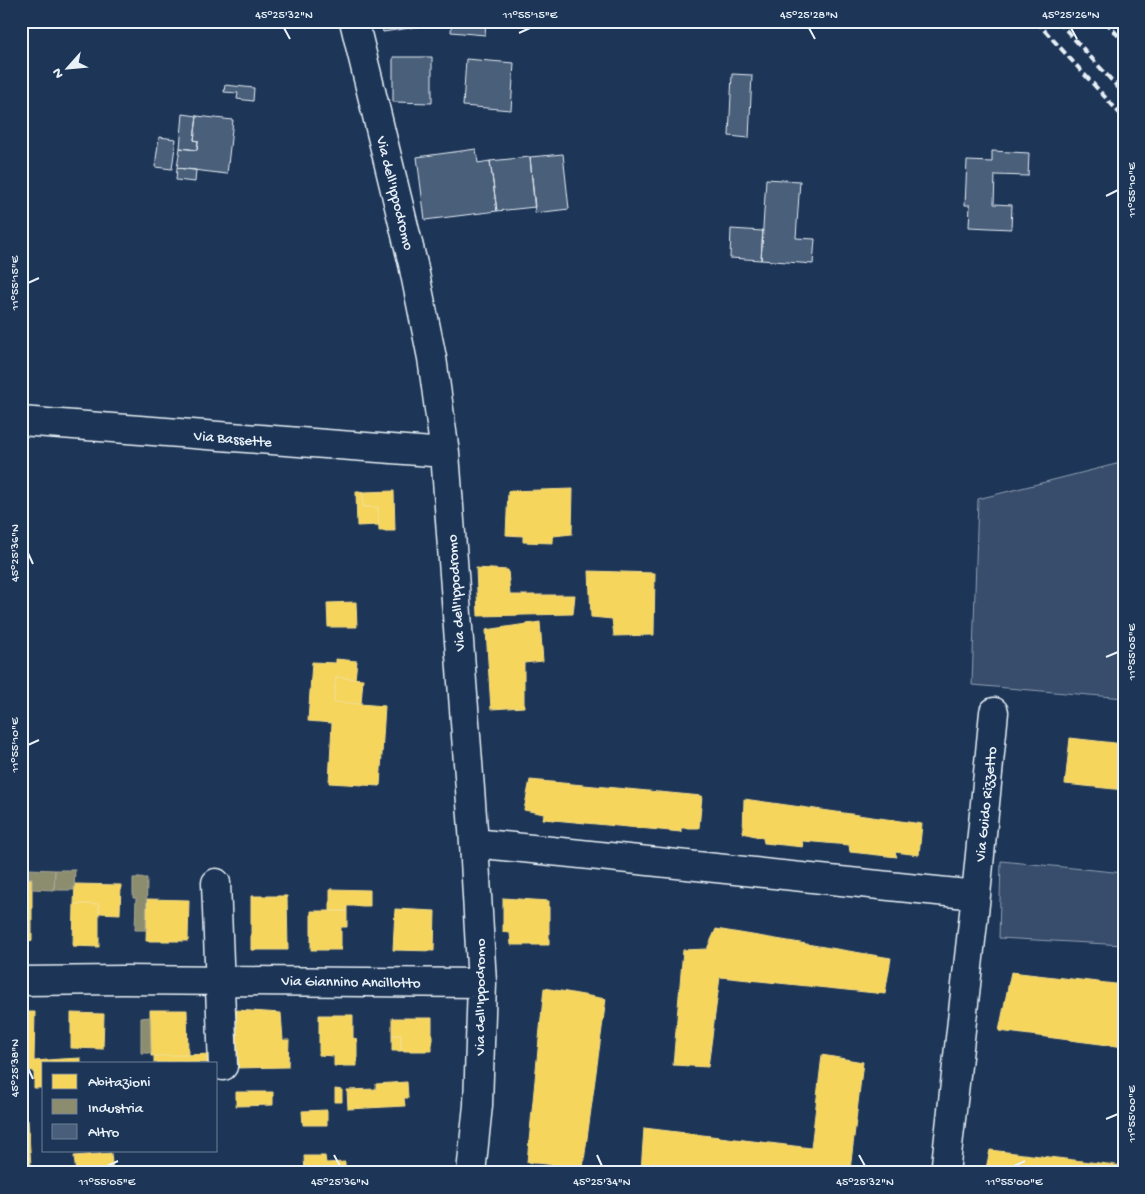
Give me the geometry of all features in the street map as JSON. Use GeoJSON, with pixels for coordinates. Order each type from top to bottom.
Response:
{"type":"FeatureCollection","features":[{"type":"Feature","properties":{"kind":"street","name":"Via dell'Ippodromo"},"geometry":{"type":"LineString","coordinates":[[354,21],[413,264],[432,358],[445,453],[474,843],[482,983],[478,1105],[471,1173]]}},
{"type":"Feature","properties":{"kind":"street","name":"Via Bassette"},"geometry":{"type":"LineString","coordinates":[[21,421],[445,453]]}},
{"type":"Feature","properties":{"kind":"street","name":"Via Guido Rizzetto"},"geometry":{"type":"LineString","coordinates":[[945,1173],[976,896],[994,712]]}},
{"type":"Feature","properties":{"kind":"street"},"geometry":{"type":"LineString","coordinates":[[474,843],[976,896]]}},
{"type":"Feature","properties":{"kind":"street"},"geometry":{"type":"LineString","coordinates":[[216,883],[223,1066]]}},
{"type":"Feature","properties":{"kind":"street","name":"Via Giannino Ancillotto"},"geometry":{"type":"LineString","coordinates":[[21,981],[219,980],[482,983]]}},
{"type":"Feature","properties":{"kind":"shaded area"},"geometry":{"type":"Polygon","coordinates":[[[1124,462],[1124,698],[972,685],[978,499],[1124,462]]]}},
{"type":"Feature","properties":{"kind":"shaded area"},"geometry":{"type":"Polygon","coordinates":[[[1001,861],[1124,873],[1124,945],[999,938],[1001,861]]]}},
{"type":"Feature","properties":{"kind":"building: Abitazioni"},"geometry":{"type":"Polygon","coordinates":[[[573,489],[572,534],[553,536],[553,543],[523,542],[523,536],[506,535],[508,491],[573,489]]]}},
{"type":"Feature","properties":{"kind":"building: Abitazioni"},"geometry":{"type":"Polygon","coordinates":[[[394,491],[395,531],[379,531],[378,507],[363,507],[363,492],[394,491]]]}},
{"type":"Feature","properties":{"kind":"building: Abitazioni"},"geometry":{"type":"Polygon","coordinates":[[[356,492],[363,492],[363,507],[378,507],[379,525],[357,526],[356,492]]]}},
{"type":"Feature","properties":{"kind":"building: Abitazioni"},"geometry":{"type":"Polygon","coordinates":[[[476,568],[508,570],[510,595],[575,595],[573,614],[478,616],[476,568]]]}},
{"type":"Feature","properties":{"kind":"building: Abitazioni"},"geometry":{"type":"Polygon","coordinates":[[[589,571],[655,573],[654,635],[614,636],[612,619],[591,617],[589,571]]]}},
{"type":"Feature","properties":{"kind":"building: Abitazioni"},"geometry":{"type":"Polygon","coordinates":[[[356,602],[357,627],[328,627],[327,603],[356,602]]]}},
{"type":"Feature","properties":{"kind":"building: Abitazioni"},"geometry":{"type":"Polygon","coordinates":[[[540,622],[543,661],[524,663],[524,707],[491,709],[486,630],[540,622]]]}},
{"type":"Feature","properties":{"kind":"building: Abitazioni"},"geometry":{"type":"Polygon","coordinates":[[[336,659],[357,661],[355,679],[336,677],[334,702],[385,706],[380,786],[329,783],[332,723],[308,721],[312,662],[336,663],[336,659]]]}},
{"type":"Feature","properties":{"kind":"building: Abitazioni"},"geometry":{"type":"Polygon","coordinates":[[[336,677],[363,679],[361,704],[334,702],[336,677]]]}},
{"type":"Feature","properties":{"kind":"building: Abitazioni"},"geometry":{"type":"Polygon","coordinates":[[[1070,738],[1124,744],[1124,790],[1065,784],[1070,738]]]}},
{"type":"Feature","properties":{"kind":"building: Abitazioni"},"geometry":{"type":"Polygon","coordinates":[[[530,780],[702,796],[699,828],[681,828],[681,832],[543,819],[544,814],[524,810],[530,780]]]}},
{"type":"Feature","properties":{"kind":"building: Abitazioni"},"geometry":{"type":"Polygon","coordinates":[[[744,799],[922,824],[919,855],[895,852],[897,857],[850,852],[849,845],[802,841],[803,847],[764,843],[763,838],[743,833],[744,799]]]}},
{"type":"Feature","properties":{"kind":"building: Abitazioni"},"geometry":{"type":"Polygon","coordinates":[[[21,878],[32,878],[32,941],[21,941],[21,878]]]}},
{"type":"Feature","properties":{"kind":"building: Abitazioni"},"geometry":{"type":"Polygon","coordinates":[[[75,884],[121,885],[120,914],[99,913],[99,904],[74,904],[75,884]]]}},
{"type":"Feature","properties":{"kind":"building: Abitazioni"},"geometry":{"type":"Polygon","coordinates":[[[330,889],[370,890],[370,906],[347,906],[347,911],[330,911],[330,889]]]}},
{"type":"Feature","properties":{"kind":"building: Abitazioni"},"geometry":{"type":"Polygon","coordinates":[[[251,896],[287,896],[288,950],[251,950],[251,896]]]}},
{"type":"Feature","properties":{"kind":"building: Abitazioni"},"geometry":{"type":"Polygon","coordinates":[[[503,898],[549,901],[549,945],[511,945],[510,933],[503,932],[503,898]]]}},
{"type":"Feature","properties":{"kind":"building: Abitazioni"},"geometry":{"type":"Polygon","coordinates":[[[147,899],[189,900],[188,941],[146,941],[147,899]]]}},
{"type":"Feature","properties":{"kind":"building: Abitazioni"},"geometry":{"type":"Polygon","coordinates":[[[74,904],[99,904],[99,947],[73,946],[74,904]]]}},
{"type":"Feature","properties":{"kind":"building: Abitazioni"},"geometry":{"type":"Polygon","coordinates":[[[395,909],[435,911],[434,951],[393,950],[395,909]]]}},
{"type":"Feature","properties":{"kind":"building: Abitazioni"},"geometry":{"type":"Polygon","coordinates":[[[311,911],[347,911],[347,927],[341,927],[341,950],[311,950],[311,911]]]}},
{"type":"Feature","properties":{"kind":"building: Abitazioni"},"geometry":{"type":"Polygon","coordinates":[[[716,929],[891,958],[885,994],[720,977],[708,1067],[673,1065],[683,950],[707,949],[716,929]]]}},
{"type":"Feature","properties":{"kind":"building: Abitazioni"},"geometry":{"type":"Polygon","coordinates":[[[1011,972],[1124,985],[1124,1047],[999,1031],[1011,972]]]}},
{"type":"Feature","properties":{"kind":"building: Abitazioni"},"geometry":{"type":"Polygon","coordinates":[[[544,988],[606,999],[583,1168],[527,1162],[544,988]]]}},
{"type":"Feature","properties":{"kind":"building: Abitazioni"},"geometry":{"type":"Polygon","coordinates":[[[150,1010],[187,1010],[188,1055],[151,1056],[150,1010]]]}},
{"type":"Feature","properties":{"kind":"building: Abitazioni"},"geometry":{"type":"Polygon","coordinates":[[[236,1010],[281,1013],[283,1040],[289,1040],[288,1067],[235,1068],[236,1010]]]}},
{"type":"Feature","properties":{"kind":"building: Abitazioni"},"geometry":{"type":"Polygon","coordinates":[[[21,1012],[35,1012],[34,1061],[61,1059],[62,1062],[42,1062],[42,1088],[34,1088],[34,1071],[21,1070],[21,1012]]]}},
{"type":"Feature","properties":{"kind":"building: Abitazioni"},"geometry":{"type":"Polygon","coordinates":[[[71,1013],[104,1014],[103,1049],[71,1048],[71,1013]]]}},
{"type":"Feature","properties":{"kind":"building: Abitazioni"},"geometry":{"type":"Polygon","coordinates":[[[319,1015],[353,1015],[353,1038],[357,1039],[357,1066],[334,1066],[334,1056],[319,1055],[319,1015]]]}},
{"type":"Feature","properties":{"kind":"building: Abitazioni"},"geometry":{"type":"Polygon","coordinates":[[[392,1018],[432,1018],[432,1051],[401,1051],[401,1035],[392,1035],[392,1018]]]}},
{"type":"Feature","properties":{"kind":"building: Abitazioni"},"geometry":{"type":"Polygon","coordinates":[[[392,1035],[401,1035],[401,1051],[392,1051],[392,1035]]]}},
{"type":"Feature","properties":{"kind":"building: Abitazioni"},"geometry":{"type":"Polygon","coordinates":[[[212,1054],[212,1062],[154,1062],[154,1056],[212,1054]]]}},
{"type":"Feature","properties":{"kind":"building: Abitazioni"},"geometry":{"type":"Polygon","coordinates":[[[822,1055],[863,1062],[850,1170],[830,1173],[641,1171],[644,1128],[811,1148],[822,1055]]]}},
{"type":"Feature","properties":{"kind":"building: Abitazioni"},"geometry":{"type":"Polygon","coordinates":[[[81,1058],[81,1062],[62,1062],[61,1059],[81,1058]]]}},
{"type":"Feature","properties":{"kind":"building: Abitazioni"},"geometry":{"type":"Polygon","coordinates":[[[407,1082],[408,1098],[404,1098],[405,1106],[348,1109],[347,1090],[376,1089],[376,1084],[407,1082]]]}},
{"type":"Feature","properties":{"kind":"building: Abitazioni"},"geometry":{"type":"Polygon","coordinates":[[[335,1089],[342,1090],[342,1102],[335,1102],[335,1089]]]}},
{"type":"Feature","properties":{"kind":"building: Abitazioni"},"geometry":{"type":"Polygon","coordinates":[[[236,1092],[273,1092],[273,1105],[236,1106],[236,1092]]]}},
{"type":"Feature","properties":{"kind":"building: Abitazioni"},"geometry":{"type":"Polygon","coordinates":[[[327,1110],[327,1125],[303,1125],[302,1111],[327,1110]]]}},
{"type":"Feature","properties":{"kind":"building: Abitazioni"},"geometry":{"type":"Polygon","coordinates":[[[21,1120],[28,1120],[31,1166],[21,1167],[21,1120]]]}},
{"type":"Feature","properties":{"kind":"building: Abitazioni"},"geometry":{"type":"Polygon","coordinates":[[[990,1150],[1124,1166],[1124,1173],[985,1173],[990,1150]]]}},
{"type":"Feature","properties":{"kind":"building: Abitazioni"},"geometry":{"type":"Polygon","coordinates":[[[111,1153],[113,1173],[76,1173],[74,1156],[111,1153]]]}},
{"type":"Feature","properties":{"kind":"building: Abitazioni"},"geometry":{"type":"Polygon","coordinates":[[[304,1156],[325,1156],[326,1163],[345,1162],[345,1173],[305,1173],[304,1156]]]}},
{"type":"Feature","properties":{"kind":"building: Industria"},"geometry":{"type":"Polygon","coordinates":[[[28,869],[55,870],[54,890],[32,889],[32,878],[28,878],[28,869]]]}},
{"type":"Feature","properties":{"kind":"building: Industria"},"geometry":{"type":"Polygon","coordinates":[[[55,870],[75,870],[74,890],[54,890],[55,870]]]}},
{"type":"Feature","properties":{"kind":"building: Industria"},"geometry":{"type":"Polygon","coordinates":[[[133,878],[147,878],[146,930],[135,930],[136,898],[133,898],[133,878]]]}},
{"type":"Feature","properties":{"kind":"building: Industria"},"geometry":{"type":"Polygon","coordinates":[[[150,1017],[151,1053],[141,1053],[141,1018],[150,1017]]]}},
{"type":"Feature","properties":{"kind":"building: Altro"},"geometry":{"type":"Polygon","coordinates":[[[381,21],[422,21],[423,26],[383,32],[381,21]]]}},
{"type":"Feature","properties":{"kind":"building: Altro"},"geometry":{"type":"Polygon","coordinates":[[[452,21],[486,21],[485,35],[451,32],[452,21]]]}},
{"type":"Feature","properties":{"kind":"building: Altro"},"geometry":{"type":"Polygon","coordinates":[[[393,57],[432,57],[432,103],[393,102],[393,57]]]}},
{"type":"Feature","properties":{"kind":"building: Altro"},"geometry":{"type":"Polygon","coordinates":[[[466,59],[514,63],[511,110],[463,106],[466,59]]]}},
{"type":"Feature","properties":{"kind":"building: Altro"},"geometry":{"type":"Polygon","coordinates":[[[732,74],[752,75],[749,138],[729,136],[732,74]]]}},
{"type":"Feature","properties":{"kind":"building: Altro"},"geometry":{"type":"Polygon","coordinates":[[[225,85],[254,88],[253,101],[237,99],[238,93],[224,92],[225,85]]]}},
{"type":"Feature","properties":{"kind":"building: Altro"},"geometry":{"type":"Polygon","coordinates":[[[183,114],[197,116],[194,140],[198,141],[197,150],[180,148],[183,114]]]}},
{"type":"Feature","properties":{"kind":"building: Altro"},"geometry":{"type":"Polygon","coordinates":[[[197,116],[233,120],[227,174],[177,168],[180,148],[197,150],[198,141],[194,140],[197,116]]]}},
{"type":"Feature","properties":{"kind":"building: Altro"},"geometry":{"type":"Polygon","coordinates":[[[159,137],[176,139],[172,169],[155,167],[159,137]]]}},
{"type":"Feature","properties":{"kind":"building: Altro"},"geometry":{"type":"Polygon","coordinates":[[[476,149],[478,163],[490,161],[497,211],[425,220],[417,157],[476,149]]]}},
{"type":"Feature","properties":{"kind":"building: Altro"},"geometry":{"type":"Polygon","coordinates":[[[992,151],[1029,153],[1028,176],[995,175],[994,204],[1012,205],[1011,229],[969,227],[970,205],[965,205],[967,161],[992,162],[992,151]]]}},
{"type":"Feature","properties":{"kind":"building: Altro"},"geometry":{"type":"Polygon","coordinates":[[[563,154],[569,209],[535,213],[530,157],[563,154]]]}},
{"type":"Feature","properties":{"kind":"building: Altro"},"geometry":{"type":"Polygon","coordinates":[[[530,157],[535,207],[497,211],[490,161],[530,157]]]}},
{"type":"Feature","properties":{"kind":"building: Altro"},"geometry":{"type":"Polygon","coordinates":[[[177,168],[196,170],[195,182],[176,180],[177,168]]]}},
{"type":"Feature","properties":{"kind":"building: Altro"},"geometry":{"type":"Polygon","coordinates":[[[766,179],[800,181],[796,238],[815,239],[813,264],[761,260],[766,179]]]}},
{"type":"Feature","properties":{"kind":"building: Altro"},"geometry":{"type":"Polygon","coordinates":[[[731,229],[763,231],[761,260],[730,258],[731,229]]]}},
{"type":"Feature","properties":{"kind":"railway"},"geometry":{"type":"LineString","coordinates":[[1036,21],[1124,118]]}},
{"type":"Feature","properties":{"kind":"railway"},"geometry":{"type":"LineString","coordinates":[[1058,21],[1124,94]]}},
{"type":"Feature","properties":{"kind":"railway"},"geometry":{"type":"LineString","coordinates":[[1105,21],[1124,42]]}}]}
